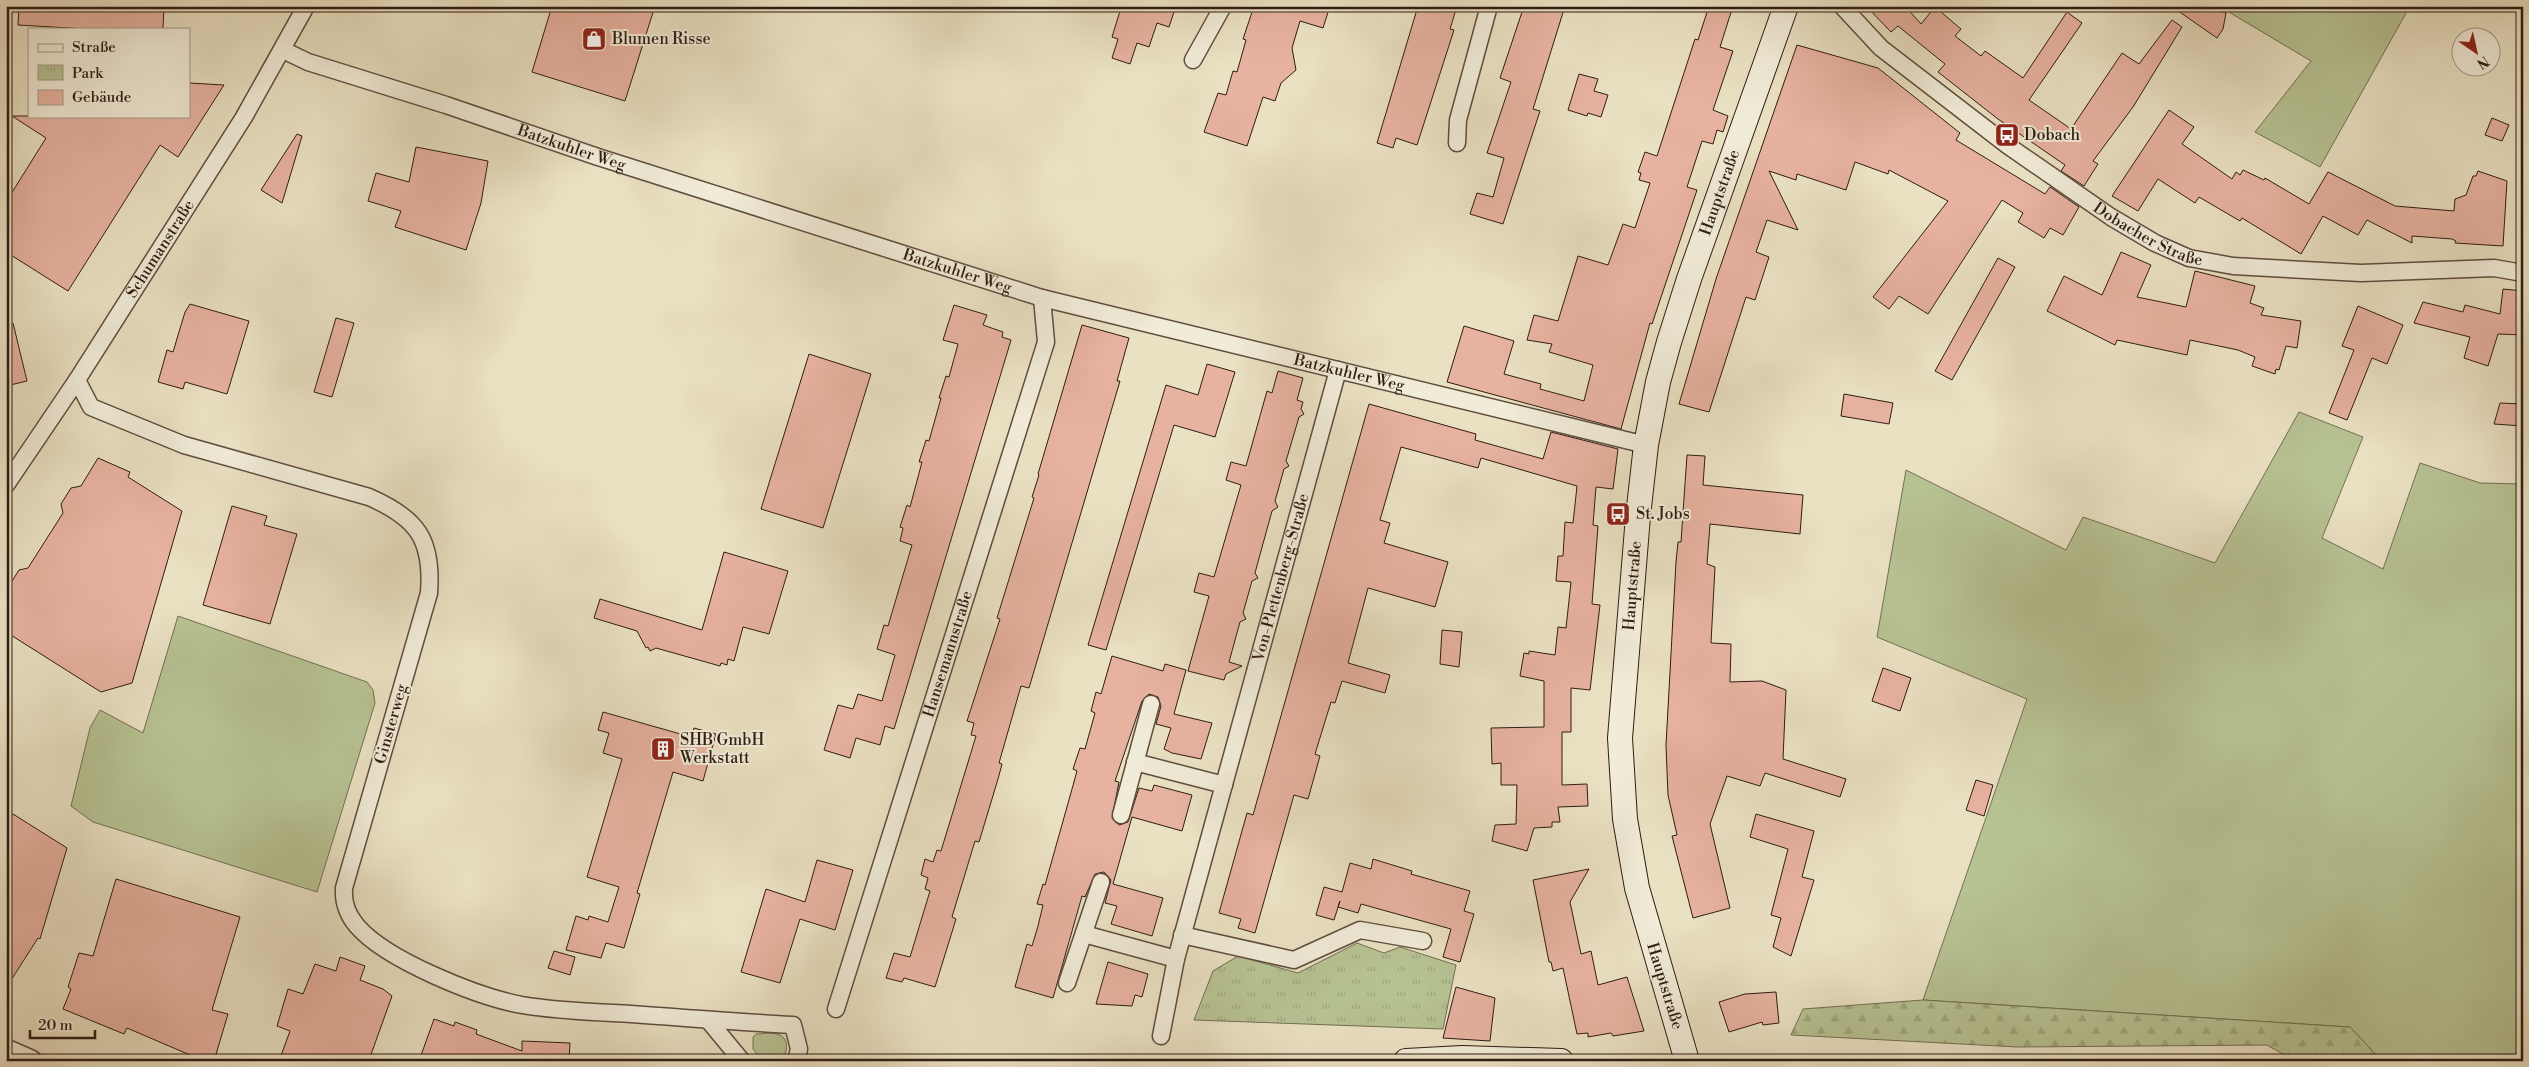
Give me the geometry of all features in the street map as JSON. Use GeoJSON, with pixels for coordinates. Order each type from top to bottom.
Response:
{"type":"FeatureCollection","features":[{"type":"Feature","properties":{"kind":"main road","name":"Hauptstraße"},"geometry":{"type":"LineString","coordinates":[[1687,1061],[1637,888],[1624,801],[1620,738],[1638,516],[1646,445],[1658,382],[1689,279],[1786,6]]}},
{"type":"Feature","properties":{"kind":"main road"},"geometry":{"type":"LineString","coordinates":[[1406,1061],[1462,1058],[1561,1061]]}},
{"type":"Feature","properties":{"kind":"street","name":"Schumanstraße"},"geometry":{"type":"LineString","coordinates":[[6,485],[77,380],[234,132],[283,50],[306,6]]}},
{"type":"Feature","properties":{"kind":"street"},"geometry":{"type":"LineString","coordinates":[[1193,60],[1224,6]]}},
{"type":"Feature","properties":{"kind":"street"},"geometry":{"type":"LineString","coordinates":[[1457,143],[1458,120],[1489,6]]}},
{"type":"Feature","properties":{"kind":"street","name":"Dobacher Straße"},"geometry":{"type":"LineString","coordinates":[[1842,6],[1880,48],[2007,145],[2111,217],[2155,243],[2189,258],[2234,266],[2361,274],[2494,268],[2523,273]]}},
{"type":"Feature","properties":{"kind":"street","name":"Batzkuhler Weg"},"geometry":{"type":"LineString","coordinates":[[283,50],[308,62],[446,105],[598,158],[1042,298],[1646,445]]}},
{"type":"Feature","properties":{"kind":"street","name":"Hansemannstraße"},"geometry":{"type":"LineString","coordinates":[[836,1009],[1046,342],[1042,298]]}},
{"type":"Feature","properties":{"kind":"street","name":"Von-Plettenberg-Straße"},"geometry":{"type":"LineString","coordinates":[[1162,1036],[1182,935],[1338,370]]}},
{"type":"Feature","properties":{"kind":"street","name":"Ginsterweg"},"geometry":{"type":"LineString","coordinates":[[77,380],[91,407],[184,445],[369,497],[390,506],[407,518],[424,544],[430,567],[429,593],[344,888],[343,901],[357,926],[379,946],[399,958],[474,991],[501,1000],[571,1010],[794,1026],[799,1049],[796,1061]]}},
{"type":"Feature","properties":{"kind":"street"},"geometry":{"type":"LineString","coordinates":[[1121,815],[1151,704]]}},
{"type":"Feature","properties":{"kind":"street"},"geometry":{"type":"LineString","coordinates":[[1135,762],[1224,785]]}},
{"type":"Feature","properties":{"kind":"street"},"geometry":{"type":"LineString","coordinates":[[1067,983],[1101,882]]}},
{"type":"Feature","properties":{"kind":"street"},"geometry":{"type":"LineString","coordinates":[[1182,935],[1294,960],[1360,930],[1423,941]]}},
{"type":"Feature","properties":{"kind":"street"},"geometry":{"type":"LineString","coordinates":[[1084,934],[1176,959]]}},
{"type":"Feature","properties":{"kind":"street"},"geometry":{"type":"LineString","coordinates":[[708,1020],[742,1061]]}},
{"type":"Feature","properties":{"kind":"street"},"geometry":{"type":"LineString","coordinates":[[6,1050],[31,1061]]}},
{"type":"Feature","properties":{"kind":"green space"},"geometry":{"type":"Polygon","coordinates":[[[2202,6],[2410,6],[2320,167],[2255,132],[2311,61],[2227,11],[2202,6]]]}},
{"type":"Feature","properties":{"kind":"green space"},"geometry":{"type":"Polygon","coordinates":[[[2299,412],[2363,437],[2322,538],[2383,569],[2420,463],[2480,483],[2523,484],[2523,1055],[2378,1057],[2350,1027],[1923,1000],[2027,699],[1877,637],[1906,470],[2066,550],[2083,517],[2215,563],[2299,412]]]}},
{"type":"Feature","properties":{"kind":"green space"},"geometry":{"type":"Polygon","coordinates":[[[178,616],[367,682],[373,690],[375,703],[317,892],[93,822],[71,806],[90,728],[100,710],[143,733],[178,616]]]}},
{"type":"Feature","properties":{"kind":"green space"},"geometry":{"type":"Polygon","coordinates":[[[1357,943],[1384,953],[1400,947],[1456,965],[1443,1029],[1194,1020],[1213,971],[1238,956],[1298,973],[1357,943]]]}},
{"type":"Feature","properties":{"kind":"green space"},"geometry":{"type":"Polygon","coordinates":[[[1923,1000],[2350,1027],[2378,1057],[2497,1061],[2295,1061],[2267,1045],[2018,1047],[1791,1035],[1803,1009],[1923,1000]]]}},
{"type":"Feature","properties":{"kind":"green space"},"geometry":{"type":"Polygon","coordinates":[[[775,1033],[784,1038],[786,1050],[781,1061],[762,1061],[753,1049],[753,1037],[756,1034],[775,1033]]]}},
{"type":"Feature","properties":{"kind":"building"},"geometry":{"type":"Polygon","coordinates":[[[19,6],[164,6],[163,28],[70,28],[18,25],[19,6]]]}},
{"type":"Feature","properties":{"kind":"building","name":"Blumen Risse"},"geometry":{"type":"Polygon","coordinates":[[[552,6],[655,6],[625,101],[532,72],[552,6]]]}},
{"type":"Feature","properties":{"kind":"building"},"geometry":{"type":"Polygon","coordinates":[[[1116,6],[1176,6],[1169,27],[1157,23],[1149,47],[1137,43],[1130,64],[1112,58],[1118,39],[1112,37],[1120,11],[1116,10],[1116,6]]]}},
{"type":"Feature","properties":{"kind":"building"},"geometry":{"type":"Polygon","coordinates":[[[1254,6],[1330,6],[1323,28],[1300,21],[1292,48],[1296,70],[1281,83],[1275,101],[1263,97],[1247,146],[1204,132],[1218,93],[1226,95],[1233,71],[1237,72],[1246,40],[1243,39],[1254,6]]]}},
{"type":"Feature","properties":{"kind":"building"},"geometry":{"type":"Polygon","coordinates":[[[1418,6],[1457,6],[1450,29],[1454,30],[1417,145],[1396,138],[1393,148],[1377,143],[1418,6]]]}},
{"type":"Feature","properties":{"kind":"building"},"geometry":{"type":"Polygon","coordinates":[[[1524,6],[1565,6],[1533,109],[1540,111],[1503,224],[1470,214],[1477,193],[1493,197],[1504,158],[1487,153],[1511,82],[1500,78],[1524,6]]]}},
{"type":"Feature","properties":{"kind":"building"},"geometry":{"type":"Polygon","coordinates":[[[1709,6],[1733,6],[1720,47],[1733,51],[1713,110],[1728,116],[1723,132],[1717,130],[1713,144],[1702,141],[1687,187],[1697,190],[1652,324],[1650,323],[1621,429],[1447,382],[1464,326],[1514,341],[1504,374],[1541,384],[1540,389],[1584,401],[1593,365],[1549,352],[1552,344],[1527,340],[1534,315],[1558,321],[1578,256],[1608,265],[1623,224],[1635,228],[1650,183],[1639,180],[1641,173],[1638,172],[1645,152],[1657,156],[1695,39],[1698,40],[1709,6]]]}},
{"type":"Feature","properties":{"kind":"building"},"geometry":{"type":"Polygon","coordinates":[[[1866,6],[1905,6],[1921,24],[1935,7],[1961,29],[1955,36],[1981,56],[1985,51],[2023,78],[2067,12],[2082,23],[2029,100],[2071,129],[2122,53],[2139,64],[2172,20],[2182,27],[2133,107],[2093,161],[2098,164],[2084,186],[2061,171],[2065,165],[1998,119],[1938,72],[1945,64],[1898,26],[1891,32],[1866,6]]]}},
{"type":"Feature","properties":{"kind":"building"},"geometry":{"type":"Polygon","coordinates":[[[2171,6],[2193,6],[2226,13],[2223,29],[2217,38],[2171,6]]]}},
{"type":"Feature","properties":{"kind":"building"},"geometry":{"type":"Polygon","coordinates":[[[1797,45],[1878,68],[1960,133],[1956,140],[2045,194],[2050,187],[2079,207],[2063,235],[2050,228],[2044,238],[2018,222],[2023,213],[2002,200],[1928,314],[1899,296],[1889,309],[1873,297],[1948,201],[1889,170],[1888,174],[1855,162],[1846,190],[1797,174],[1796,180],[1769,171],[1798,230],[1767,220],[1756,252],[1769,257],[1755,300],[1746,297],[1709,412],[1679,404],[1716,279],[1797,45]]]}},
{"type":"Feature","properties":{"kind":"building"},"geometry":{"type":"Polygon","coordinates":[[[1579,74],[1598,79],[1594,91],[1608,95],[1601,117],[1588,113],[1587,116],[1568,110],[1579,74]]]}},
{"type":"Feature","properties":{"kind":"building"},"geometry":{"type":"Polygon","coordinates":[[[190,83],[224,85],[178,157],[160,145],[68,291],[6,252],[6,202],[46,138],[12,116],[28,116],[28,118],[190,118],[190,83]]]}},
{"type":"Feature","properties":{"kind":"building"},"geometry":{"type":"Polygon","coordinates":[[[2169,110],[2194,127],[2182,144],[2232,179],[2236,172],[2240,175],[2243,170],[2264,180],[2265,178],[2309,204],[2328,172],[2395,206],[2454,211],[2455,199],[2466,195],[2473,176],[2476,176],[2478,171],[2507,181],[2503,246],[2455,243],[2456,241],[2452,239],[2412,236],[2412,243],[2367,220],[2358,235],[2323,216],[2301,254],[2242,218],[2240,221],[2199,197],[2195,203],[2158,179],[2138,211],[2112,196],[2169,110]]]}},
{"type":"Feature","properties":{"kind":"building"},"geometry":{"type":"Polygon","coordinates":[[[2492,118],[2509,125],[2502,141],[2485,135],[2492,118]]]}},
{"type":"Feature","properties":{"kind":"building"},"geometry":{"type":"Polygon","coordinates":[[[297,134],[302,136],[282,203],[261,190],[297,134]]]}},
{"type":"Feature","properties":{"kind":"building"},"geometry":{"type":"Polygon","coordinates":[[[416,147],[488,161],[481,203],[466,250],[395,227],[401,211],[368,201],[376,173],[409,182],[416,147]]]}},
{"type":"Feature","properties":{"kind":"building"},"geometry":{"type":"Polygon","coordinates":[[[2121,252],[2151,265],[2137,297],[2186,307],[2195,271],[2255,286],[2250,303],[2264,308],[2261,315],[2301,321],[2297,348],[2286,346],[2279,370],[2276,369],[2275,374],[2252,366],[2255,357],[2238,350],[2190,340],[2187,355],[2117,340],[2115,345],[2047,311],[2064,276],[2102,295],[2121,252]]]}},
{"type":"Feature","properties":{"kind":"building"},"geometry":{"type":"Polygon","coordinates":[[[1998,258],[2015,267],[1952,380],[1935,371],[1998,258]]]}},
{"type":"Feature","properties":{"kind":"building"},"geometry":{"type":"Polygon","coordinates":[[[2503,289],[2523,291],[2523,335],[2498,334],[2488,366],[2464,358],[2470,337],[2414,323],[2423,302],[2463,312],[2465,305],[2500,314],[2503,289]]]}},
{"type":"Feature","properties":{"kind":"building"},"geometry":{"type":"Polygon","coordinates":[[[190,304],[249,321],[227,394],[185,382],[183,389],[158,382],[167,350],[173,352],[185,312],[190,304]]]}},
{"type":"Feature","properties":{"kind":"building"},"geometry":{"type":"Polygon","coordinates":[[[954,305],[987,315],[983,325],[1003,332],[1002,337],[1011,340],[894,729],[885,726],[880,745],[856,738],[850,758],[824,750],[838,705],[853,709],[858,694],[882,701],[895,655],[877,649],[884,625],[888,626],[912,545],[900,541],[903,528],[900,527],[907,505],[910,507],[922,462],[919,462],[926,440],[929,441],[941,398],[939,398],[946,376],[949,377],[958,344],[943,340],[954,305]]]}},
{"type":"Feature","properties":{"kind":"building"},"geometry":{"type":"Polygon","coordinates":[[[2358,306],[2403,325],[2387,364],[2372,358],[2347,420],[2329,413],[2354,350],[2342,346],[2358,306]]]}},
{"type":"Feature","properties":{"kind":"building"},"geometry":{"type":"Polygon","coordinates":[[[336,318],[354,323],[332,397],[314,392],[336,318]]]}},
{"type":"Feature","properties":{"kind":"building"},"geometry":{"type":"Polygon","coordinates":[[[13,323],[27,381],[6,386],[6,324],[13,323]]]}},
{"type":"Feature","properties":{"kind":"building"},"geometry":{"type":"Polygon","coordinates":[[[1082,325],[1129,338],[1117,381],[1120,381],[1029,688],[1021,686],[999,763],[1002,764],[998,779],[979,842],[975,841],[952,917],[956,919],[935,987],[904,978],[902,982],[886,978],[894,953],[910,957],[930,891],[925,889],[928,878],[921,875],[925,859],[933,862],[937,850],[941,851],[976,736],[971,735],[974,723],[967,721],[1000,619],[997,618],[1034,498],[1032,497],[1038,474],[1082,325]]]}},
{"type":"Feature","properties":{"kind":"building"},"geometry":{"type":"Polygon","coordinates":[[[809,354],[871,374],[823,528],[761,509],[809,354]]]}},
{"type":"Feature","properties":{"kind":"building"},"geometry":{"type":"Polygon","coordinates":[[[1207,364],[1235,372],[1215,437],[1174,425],[1106,650],[1088,645],[1166,385],[1198,395],[1207,364]]]}},
{"type":"Feature","properties":{"kind":"building"},"geometry":{"type":"Polygon","coordinates":[[[1278,371],[1303,378],[1297,400],[1303,402],[1301,409],[1304,414],[1299,417],[1286,461],[1289,466],[1284,469],[1275,501],[1278,507],[1272,511],[1255,573],[1258,578],[1252,581],[1243,613],[1246,619],[1240,622],[1229,662],[1242,666],[1226,674],[1224,680],[1188,671],[1209,596],[1194,592],[1199,573],[1214,577],[1241,485],[1226,480],[1231,462],[1246,466],[1267,391],[1272,393],[1278,371]]]}},
{"type":"Feature","properties":{"kind":"building"},"geometry":{"type":"Polygon","coordinates":[[[1844,394],[1893,403],[1889,424],[1841,416],[1844,394]]]}},
{"type":"Feature","properties":{"kind":"building"},"geometry":{"type":"Polygon","coordinates":[[[2500,403],[2523,404],[2523,426],[2494,424],[2500,403]]]}},
{"type":"Feature","properties":{"kind":"building"},"geometry":{"type":"Polygon","coordinates":[[[1369,404],[1476,434],[1475,440],[1543,459],[1551,432],[1618,449],[1613,489],[1596,487],[1593,525],[1598,526],[1592,604],[1600,605],[1590,690],[1571,688],[1571,732],[1562,732],[1562,785],[1587,784],[1588,806],[1558,807],[1560,822],[1552,822],[1552,827],[1534,828],[1527,851],[1492,841],[1495,825],[1516,824],[1517,785],[1501,785],[1501,763],[1492,764],[1491,728],[1544,727],[1544,681],[1520,676],[1524,653],[1529,654],[1529,651],[1555,655],[1558,627],[1566,628],[1571,582],[1556,581],[1558,556],[1563,556],[1565,522],[1573,523],[1577,486],[1481,458],[1478,468],[1401,447],[1380,520],[1390,523],[1384,543],[1448,562],[1435,607],[1368,588],[1348,663],[1390,675],[1385,693],[1342,681],[1335,703],[1331,702],[1315,754],[1320,756],[1308,799],[1294,795],[1255,933],[1238,928],[1241,919],[1219,913],[1247,813],[1253,815],[1369,404]]]}},
{"type":"Feature","properties":{"kind":"building"},"geometry":{"type":"Polygon","coordinates":[[[1687,455],[1705,456],[1703,485],[1803,495],[1800,534],[1710,524],[1707,564],[1715,567],[1711,643],[1731,644],[1730,682],[1762,681],[1786,690],[1783,759],[1846,779],[1840,797],[1765,773],[1760,786],[1727,776],[1710,824],[1730,908],[1693,918],[1672,836],[1677,835],[1668,795],[1666,745],[1676,562],[1678,542],[1681,542],[1687,455]]]}},
{"type":"Feature","properties":{"kind":"building"},"geometry":{"type":"Polygon","coordinates":[[[98,458],[130,472],[128,477],[182,511],[132,683],[101,692],[6,632],[6,603],[11,595],[9,586],[19,570],[28,568],[63,513],[61,504],[71,488],[81,486],[98,458]]]}},
{"type":"Feature","properties":{"kind":"building"},"geometry":{"type":"Polygon","coordinates":[[[232,506],[267,516],[264,525],[297,534],[270,624],[203,605],[232,506]]]}},
{"type":"Feature","properties":{"kind":"building"},"geometry":{"type":"Polygon","coordinates":[[[724,552],[788,571],[769,634],[743,627],[734,661],[728,659],[727,665],[721,663],[720,666],[656,648],[650,651],[648,647],[646,648],[637,631],[594,618],[600,599],[702,630],[724,552]]]}},
{"type":"Feature","properties":{"kind":"building"},"geometry":{"type":"Polygon","coordinates":[[[1442,630],[1462,632],[1459,667],[1440,664],[1442,630]]]}},
{"type":"Feature","properties":{"kind":"building"},"geometry":{"type":"Polygon","coordinates":[[[1112,656],[1163,671],[1165,664],[1186,670],[1174,714],[1212,723],[1201,759],[1172,753],[1164,749],[1171,728],[1156,724],[1161,706],[1158,697],[1149,694],[1142,701],[1115,781],[1119,782],[1112,818],[1119,825],[1128,822],[1139,788],[1152,791],[1154,785],[1192,795],[1182,831],[1132,817],[1113,884],[1163,898],[1152,936],[1111,924],[1117,906],[1105,903],[1111,880],[1104,872],[1095,874],[1085,897],[1082,896],[1053,998],[1015,987],[1027,944],[1032,946],[1038,926],[1043,905],[1037,904],[1043,884],[1045,885],[1077,771],[1073,769],[1080,748],[1085,749],[1095,713],[1091,711],[1096,692],[1101,694],[1112,656]]]}},
{"type":"Feature","properties":{"kind":"building"},"geometry":{"type":"Polygon","coordinates":[[[1883,668],[1911,678],[1900,711],[1872,701],[1883,668]]]}},
{"type":"Feature","properties":{"kind":"building"},"geometry":{"type":"Polygon","coordinates":[[[603,712],[691,737],[694,728],[716,734],[703,781],[673,772],[637,893],[640,894],[624,948],[606,943],[601,958],[566,950],[576,916],[588,920],[589,916],[608,922],[619,887],[587,877],[622,759],[603,753],[609,733],[598,730],[603,712]]]}},
{"type":"Feature","properties":{"kind":"building"},"geometry":{"type":"Polygon","coordinates":[[[1976,780],[1993,785],[1984,816],[1966,810],[1976,780]]]}},
{"type":"Feature","properties":{"kind":"building"},"geometry":{"type":"Polygon","coordinates":[[[13,814],[67,848],[40,939],[38,938],[6,988],[6,825],[13,814]]]}},
{"type":"Feature","properties":{"kind":"building"},"geometry":{"type":"Polygon","coordinates":[[[1756,814],[1814,831],[1802,877],[1814,880],[1791,956],[1773,947],[1781,918],[1771,915],[1788,849],[1750,837],[1756,814]]]}},
{"type":"Feature","properties":{"kind":"building"},"geometry":{"type":"Polygon","coordinates":[[[1373,859],[1412,871],[1411,874],[1470,891],[1464,911],[1474,914],[1460,962],[1443,957],[1451,929],[1361,904],[1358,913],[1338,907],[1334,920],[1316,915],[1324,887],[1342,892],[1350,863],[1371,869],[1373,859]]]}},
{"type":"Feature","properties":{"kind":"building"},"geometry":{"type":"Polygon","coordinates":[[[817,860],[853,870],[835,930],[800,919],[780,983],[741,972],[766,889],[805,902],[817,860]]]}},
{"type":"Feature","properties":{"kind":"building"},"geometry":{"type":"Polygon","coordinates":[[[1589,869],[1570,902],[1581,954],[1591,951],[1598,985],[1627,977],[1644,1031],[1613,1036],[1611,1033],[1588,1037],[1588,1033],[1577,1034],[1563,968],[1553,971],[1551,962],[1549,962],[1533,880],[1589,869]]]}},
{"type":"Feature","properties":{"kind":"building"},"geometry":{"type":"Polygon","coordinates":[[[116,879],[240,917],[212,1010],[228,1014],[214,1061],[204,1061],[127,1028],[124,1034],[63,1009],[71,989],[68,987],[79,953],[93,956],[116,879]]]}},
{"type":"Feature","properties":{"kind":"building"},"geometry":{"type":"Polygon","coordinates":[[[554,951],[575,957],[570,975],[548,968],[554,951]]]}},
{"type":"Feature","properties":{"kind":"building"},"geometry":{"type":"Polygon","coordinates":[[[340,957],[365,966],[360,980],[383,989],[392,996],[369,1060],[359,1056],[357,1061],[279,1061],[290,1031],[277,1026],[288,989],[303,994],[315,964],[336,971],[340,957]]]}},
{"type":"Feature","properties":{"kind":"building"},"geometry":{"type":"Polygon","coordinates":[[[1108,962],[1148,974],[1142,997],[1135,995],[1132,1006],[1096,1004],[1108,962]]]}},
{"type":"Feature","properties":{"kind":"building"},"geometry":{"type":"Polygon","coordinates":[[[1456,987],[1495,998],[1490,1041],[1443,1038],[1456,987]]]}},
{"type":"Feature","properties":{"kind":"building"},"geometry":{"type":"Polygon","coordinates":[[[1776,992],[1779,1023],[1763,1025],[1762,1022],[1729,1032],[1719,1002],[1745,994],[1776,992]]]}},
{"type":"Feature","properties":{"kind":"building"},"geometry":{"type":"Polygon","coordinates":[[[434,1019],[454,1026],[455,1022],[477,1030],[476,1034],[522,1051],[522,1041],[570,1043],[569,1061],[419,1061],[434,1019]]]}},
{"type":"Feature","properties":{"kind":"place","name":"Blumen Risse"},"geometry":{"type":"Point","coordinates":[594,39]}},
{"type":"Feature","properties":{"kind":"place","name":"Dobach"},"geometry":{"type":"Point","coordinates":[2007,135]}},
{"type":"Feature","properties":{"kind":"place","name":"St. Jobs"},"geometry":{"type":"Point","coordinates":[1618,514]}},
{"type":"Feature","properties":{"kind":"place","name":"SHB GmbH Werkstatt"},"geometry":{"type":"Point","coordinates":[663,749]}}]}
